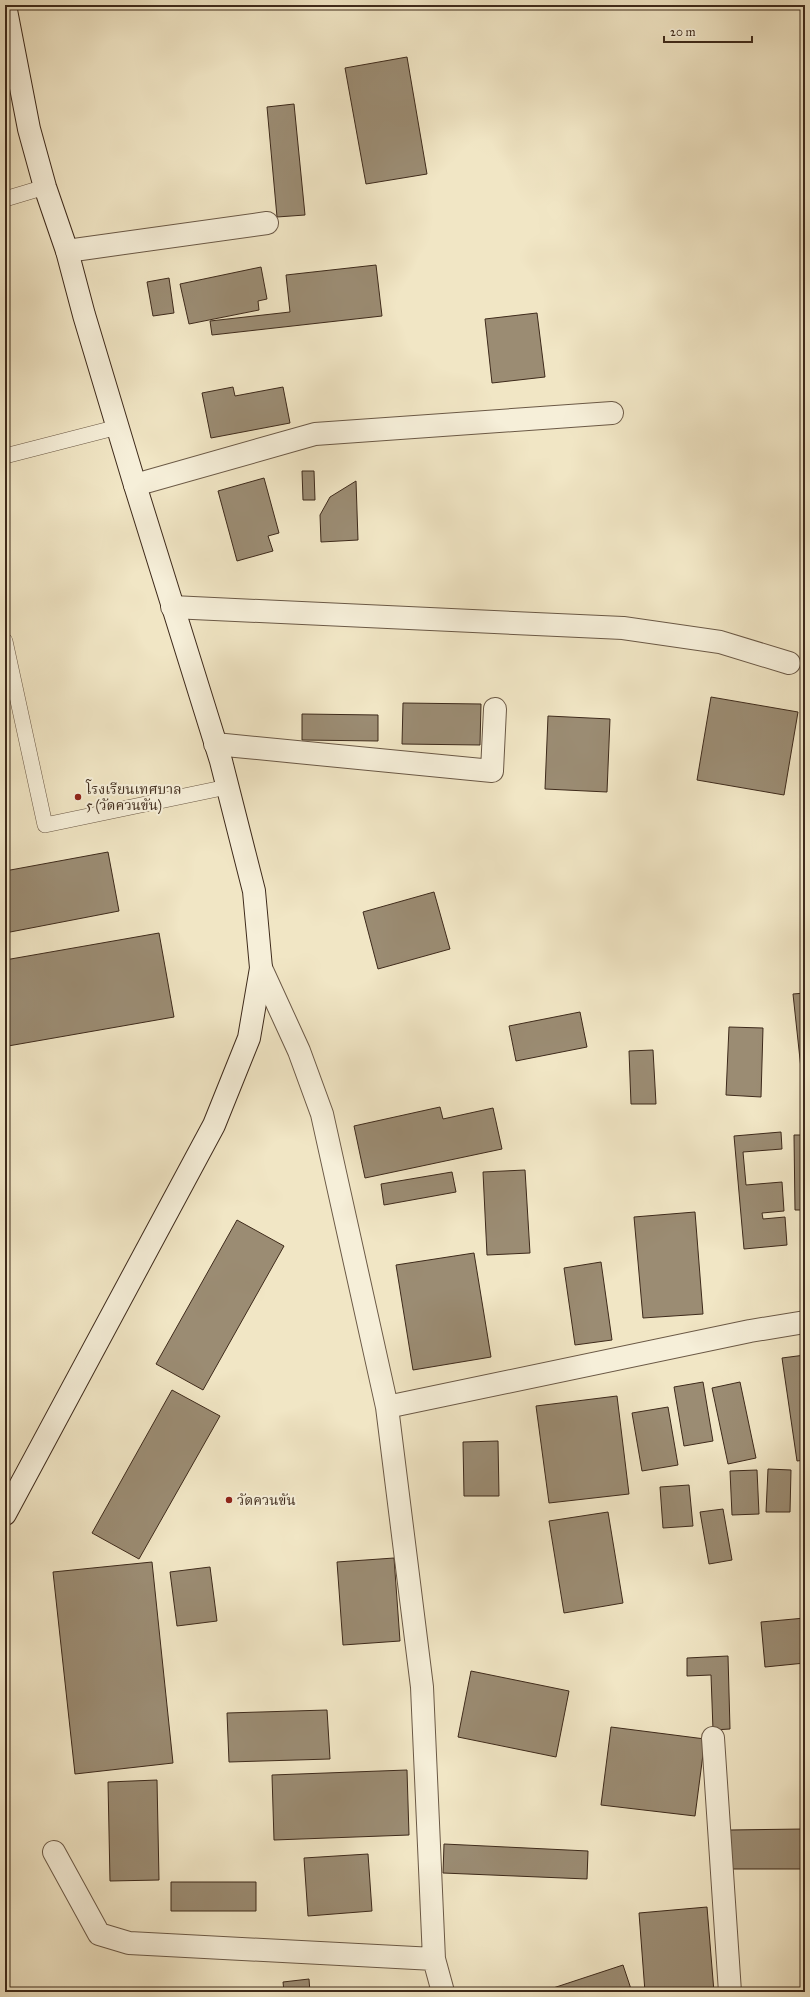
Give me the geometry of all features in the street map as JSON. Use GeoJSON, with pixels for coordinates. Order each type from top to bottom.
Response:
{"type":"FeatureCollection","features":[{"type":"Feature","properties":{"kind":"street"},"geometry":{"type":"LineString","coordinates":[[5,5],[29,129],[45,187],[67,252],[84,315],[135,485],[228,787],[254,891],[262,968],[249,1038],[214,1125],[5,1514]]}},
{"type":"Feature","properties":{"kind":"street"},"geometry":{"type":"LineString","coordinates":[[5,72],[29,129]]}},
{"type":"Feature","properties":{"kind":"street"},"geometry":{"type":"LineString","coordinates":[[67,252],[267,223]]}},
{"type":"Feature","properties":{"kind":"street"},"geometry":{"type":"LineString","coordinates":[[135,485],[315,434],[612,413]]}},
{"type":"Feature","properties":{"kind":"street"},"geometry":{"type":"LineString","coordinates":[[172,606],[623,628],[720,642],[789,663]]}},
{"type":"Feature","properties":{"kind":"street"},"geometry":{"type":"LineString","coordinates":[[215,744],[492,771],[495,709]]}},
{"type":"Feature","properties":{"kind":"street"},"geometry":{"type":"LineString","coordinates":[[262,968],[299,1051],[322,1114],[387,1407],[422,1687],[434,1959],[444,1992]]}},
{"type":"Feature","properties":{"kind":"street"},"geometry":{"type":"LineString","coordinates":[[387,1407],[750,1331],[805,1322]]}},
{"type":"Feature","properties":{"kind":"street"},"geometry":{"type":"LineString","coordinates":[[713,1738],[730,1992]]}},
{"type":"Feature","properties":{"kind":"street"},"geometry":{"type":"LineString","coordinates":[[54,1852],[99,1934],[129,1943],[434,1959]]}},
{"type":"Feature","properties":{"kind":"lane"},"geometry":{"type":"LineString","coordinates":[[5,199],[45,187]]}},
{"type":"Feature","properties":{"kind":"lane"},"geometry":{"type":"LineString","coordinates":[[5,456],[118,428]]}},
{"type":"Feature","properties":{"kind":"lane"},"geometry":{"type":"LineString","coordinates":[[5,641],[44,825],[228,787]]}},
{"type":"Feature","properties":{"kind":"building"},"geometry":{"type":"Polygon","coordinates":[[[407,57],[427,174],[366,184],[345,68],[407,57]]]}},
{"type":"Feature","properties":{"kind":"building"},"geometry":{"type":"Polygon","coordinates":[[[294,104],[305,215],[277,217],[267,107],[294,104]]]}},
{"type":"Feature","properties":{"kind":"building"},"geometry":{"type":"Polygon","coordinates":[[[376,265],[382,316],[212,335],[210,321],[290,312],[286,275],[376,265]]]}},
{"type":"Feature","properties":{"kind":"building"},"geometry":{"type":"Polygon","coordinates":[[[261,267],[267,299],[258,301],[259,310],[189,324],[180,284],[261,267]]]}},
{"type":"Feature","properties":{"kind":"building"},"geometry":{"type":"Polygon","coordinates":[[[169,278],[174,313],[153,316],[147,282],[169,278]]]}},
{"type":"Feature","properties":{"kind":"building"},"geometry":{"type":"Polygon","coordinates":[[[537,313],[545,377],[492,383],[485,319],[537,313]]]}},
{"type":"Feature","properties":{"kind":"building"},"geometry":{"type":"Polygon","coordinates":[[[233,387],[235,396],[283,387],[290,423],[211,438],[202,393],[233,387]]]}},
{"type":"Feature","properties":{"kind":"building"},"geometry":{"type":"Polygon","coordinates":[[[302,471],[314,471],[315,500],[303,500],[302,471]]]}},
{"type":"Feature","properties":{"kind":"building"},"geometry":{"type":"Polygon","coordinates":[[[264,478],[279,533],[268,536],[273,551],[237,561],[218,491],[264,478]]]}},
{"type":"Feature","properties":{"kind":"building"},"geometry":{"type":"Polygon","coordinates":[[[356,481],[358,540],[321,542],[320,515],[330,497],[356,481]]]}},
{"type":"Feature","properties":{"kind":"building"},"geometry":{"type":"Polygon","coordinates":[[[711,697],[798,712],[784,795],[697,780],[711,697]]]}},
{"type":"Feature","properties":{"kind":"building"},"geometry":{"type":"Polygon","coordinates":[[[403,703],[481,704],[480,745],[402,744],[403,703]]]}},
{"type":"Feature","properties":{"kind":"building"},"geometry":{"type":"Polygon","coordinates":[[[302,714],[378,715],[378,741],[302,740],[302,714]]]}},
{"type":"Feature","properties":{"kind":"building"},"geometry":{"type":"Polygon","coordinates":[[[548,716],[610,719],[607,792],[545,789],[548,716]]]}},
{"type":"Feature","properties":{"kind":"building"},"geometry":{"type":"Polygon","coordinates":[[[108,852],[119,911],[5,933],[5,871],[108,852]]]}},
{"type":"Feature","properties":{"kind":"building"},"geometry":{"type":"Polygon","coordinates":[[[434,892],[450,949],[378,969],[363,912],[434,892]]]}},
{"type":"Feature","properties":{"kind":"building"},"geometry":{"type":"Polygon","coordinates":[[[159,933],[174,1017],[8,1046],[5,1031],[5,960],[159,933]]]}},
{"type":"Feature","properties":{"kind":"building"},"geometry":{"type":"Polygon","coordinates":[[[805,993],[805,1078],[802,1078],[793,994],[805,993]]]}},
{"type":"Feature","properties":{"kind":"building"},"geometry":{"type":"Polygon","coordinates":[[[580,1012],[587,1047],[516,1061],[509,1026],[580,1012]]]}},
{"type":"Feature","properties":{"kind":"building"},"geometry":{"type":"Polygon","coordinates":[[[729,1027],[763,1028],[761,1097],[726,1095],[729,1027]]]}},
{"type":"Feature","properties":{"kind":"building"},"geometry":{"type":"Polygon","coordinates":[[[653,1050],[656,1104],[631,1104],[629,1051],[653,1050]]]}},
{"type":"Feature","properties":{"kind":"building"},"geometry":{"type":"Polygon","coordinates":[[[440,1107],[443,1119],[493,1108],[502,1149],[365,1178],[354,1126],[440,1107]]]}},
{"type":"Feature","properties":{"kind":"building"},"geometry":{"type":"Polygon","coordinates":[[[781,1132],[782,1149],[743,1152],[746,1185],[782,1182],[784,1211],[762,1213],[763,1219],[785,1217],[787,1245],[744,1249],[734,1136],[781,1132]]]}},
{"type":"Feature","properties":{"kind":"building"},"geometry":{"type":"Polygon","coordinates":[[[794,1135],[805,1135],[805,1210],[795,1210],[794,1135]]]}},
{"type":"Feature","properties":{"kind":"building"},"geometry":{"type":"Polygon","coordinates":[[[525,1170],[530,1253],[487,1255],[483,1172],[525,1170]]]}},
{"type":"Feature","properties":{"kind":"building"},"geometry":{"type":"Polygon","coordinates":[[[452,1172],[456,1192],[384,1205],[381,1184],[452,1172]]]}},
{"type":"Feature","properties":{"kind":"building"},"geometry":{"type":"Polygon","coordinates":[[[695,1212],[703,1314],[643,1318],[634,1217],[695,1212]]]}},
{"type":"Feature","properties":{"kind":"building"},"geometry":{"type":"Polygon","coordinates":[[[237,1220],[284,1246],[203,1390],[156,1364],[237,1220]]]}},
{"type":"Feature","properties":{"kind":"building"},"geometry":{"type":"Polygon","coordinates":[[[474,1253],[491,1357],[413,1370],[396,1265],[474,1253]]]}},
{"type":"Feature","properties":{"kind":"building"},"geometry":{"type":"Polygon","coordinates":[[[601,1262],[612,1340],[575,1345],[564,1268],[601,1262]]]}},
{"type":"Feature","properties":{"kind":"building"},"geometry":{"type":"Polygon","coordinates":[[[805,1355],[805,1460],[797,1461],[782,1358],[805,1355]]]}},
{"type":"Feature","properties":{"kind":"building"},"geometry":{"type":"Polygon","coordinates":[[[703,1382],[713,1441],[684,1446],[674,1387],[703,1382]]]}},
{"type":"Feature","properties":{"kind":"building"},"geometry":{"type":"Polygon","coordinates":[[[740,1382],[756,1458],[728,1464],[712,1388],[740,1382]]]}},
{"type":"Feature","properties":{"kind":"building"},"geometry":{"type":"Polygon","coordinates":[[[172,1390],[220,1416],[139,1559],[92,1533],[172,1390]]]}},
{"type":"Feature","properties":{"kind":"building"},"geometry":{"type":"Polygon","coordinates":[[[617,1396],[629,1494],[549,1503],[536,1406],[617,1396]]]}},
{"type":"Feature","properties":{"kind":"building"},"geometry":{"type":"Polygon","coordinates":[[[668,1407],[678,1465],[642,1471],[632,1413],[668,1407]]]}},
{"type":"Feature","properties":{"kind":"building"},"geometry":{"type":"Polygon","coordinates":[[[498,1441],[499,1496],[464,1496],[463,1442],[498,1441]]]}},
{"type":"Feature","properties":{"kind":"building"},"geometry":{"type":"Polygon","coordinates":[[[768,1469],[791,1470],[790,1512],[766,1512],[768,1469]]]}},
{"type":"Feature","properties":{"kind":"building"},"geometry":{"type":"Polygon","coordinates":[[[757,1470],[759,1514],[732,1515],[730,1471],[757,1470]]]}},
{"type":"Feature","properties":{"kind":"building"},"geometry":{"type":"Polygon","coordinates":[[[689,1485],[693,1526],[663,1528],[660,1487],[689,1485]]]}},
{"type":"Feature","properties":{"kind":"building"},"geometry":{"type":"Polygon","coordinates":[[[723,1509],[732,1560],[709,1564],[700,1512],[723,1509]]]}},
{"type":"Feature","properties":{"kind":"building"},"geometry":{"type":"Polygon","coordinates":[[[608,1512],[623,1603],[564,1613],[549,1521],[608,1512]]]}},
{"type":"Feature","properties":{"kind":"building"},"geometry":{"type":"Polygon","coordinates":[[[394,1558],[400,1641],[343,1645],[337,1562],[394,1558]]]}},
{"type":"Feature","properties":{"kind":"building"},"geometry":{"type":"Polygon","coordinates":[[[152,1562],[173,1763],[75,1774],[53,1572],[152,1562]]]}},
{"type":"Feature","properties":{"kind":"building"},"geometry":{"type":"Polygon","coordinates":[[[210,1567],[217,1621],[177,1626],[170,1572],[210,1567]]]}},
{"type":"Feature","properties":{"kind":"building"},"geometry":{"type":"Polygon","coordinates":[[[805,1618],[805,1663],[765,1667],[761,1622],[805,1618]]]}},
{"type":"Feature","properties":{"kind":"building"},"geometry":{"type":"Polygon","coordinates":[[[728,1656],[730,1729],[713,1730],[711,1675],[687,1676],[687,1658],[728,1656]]]}},
{"type":"Feature","properties":{"kind":"building"},"geometry":{"type":"Polygon","coordinates":[[[471,1671],[569,1691],[556,1757],[458,1737],[471,1671]]]}},
{"type":"Feature","properties":{"kind":"building"},"geometry":{"type":"Polygon","coordinates":[[[327,1710],[330,1759],[229,1762],[227,1713],[327,1710]]]}},
{"type":"Feature","properties":{"kind":"building"},"geometry":{"type":"Polygon","coordinates":[[[611,1727],[705,1739],[695,1816],[601,1805],[611,1727]]]}},
{"type":"Feature","properties":{"kind":"building"},"geometry":{"type":"Polygon","coordinates":[[[407,1770],[409,1835],[274,1840],[272,1775],[407,1770]]]}},
{"type":"Feature","properties":{"kind":"building"},"geometry":{"type":"Polygon","coordinates":[[[157,1780],[159,1880],[110,1881],[108,1782],[157,1780]]]}},
{"type":"Feature","properties":{"kind":"building"},"geometry":{"type":"Polygon","coordinates":[[[803,1829],[804,1869],[730,1869],[730,1830],[803,1829]]]}},
{"type":"Feature","properties":{"kind":"building"},"geometry":{"type":"Polygon","coordinates":[[[444,1844],[588,1851],[587,1879],[443,1873],[444,1844]]]}},
{"type":"Feature","properties":{"kind":"building"},"geometry":{"type":"Polygon","coordinates":[[[368,1854],[372,1911],[308,1916],[304,1858],[368,1854]]]}},
{"type":"Feature","properties":{"kind":"building"},"geometry":{"type":"Polygon","coordinates":[[[171,1882],[256,1882],[256,1911],[171,1911],[171,1882]]]}},
{"type":"Feature","properties":{"kind":"building"},"geometry":{"type":"Polygon","coordinates":[[[707,1907],[714,1992],[645,1992],[639,1913],[707,1907]]]}},
{"type":"Feature","properties":{"kind":"building"},"geometry":{"type":"Polygon","coordinates":[[[623,1965],[632,1992],[541,1992],[623,1965]]]}},
{"type":"Feature","properties":{"kind":"building"},"geometry":{"type":"Polygon","coordinates":[[[309,1979],[310,1992],[284,1992],[283,1982],[309,1979]]]}},
{"type":"Feature","properties":{"kind":"place","name":"โรงเรียนเทศบาล 5 (วัดควนขัน)"},"geometry":{"type":"Point","coordinates":[78,797]}},
{"type":"Feature","properties":{"kind":"place","name":"วัดควนขัน"},"geometry":{"type":"Point","coordinates":[229,1500]}}]}
